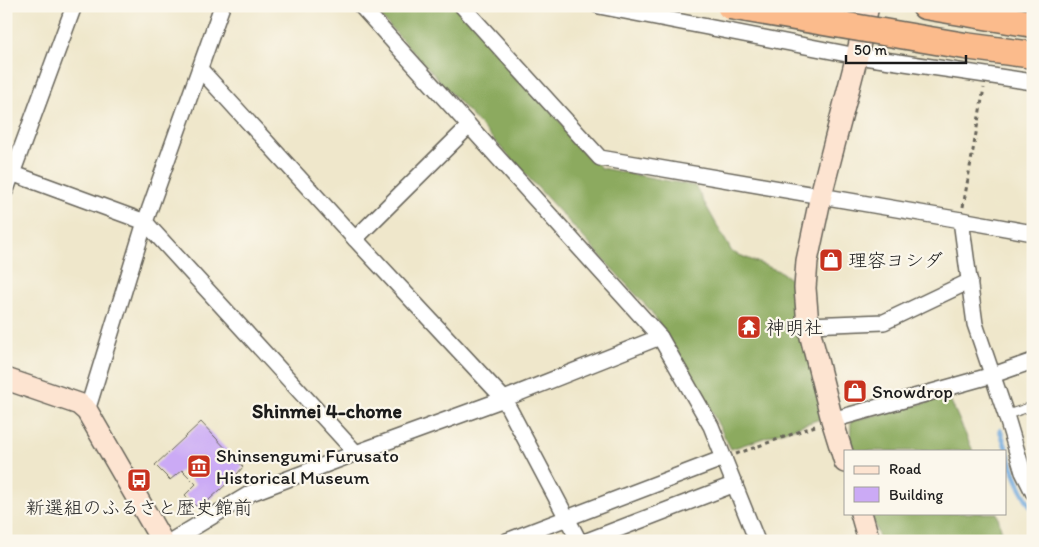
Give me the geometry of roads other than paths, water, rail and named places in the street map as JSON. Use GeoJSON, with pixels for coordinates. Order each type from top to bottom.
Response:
{"type":"FeatureCollection","features":[{"type":"Feature","properties":{"kind":"highway"},"geometry":{"type":"LineString","coordinates":[[730,6],[966,46],[1033,55]]}},
{"type":"Feature","properties":{"kind":"highway"},"geometry":{"type":"LineString","coordinates":[[924,6],[1033,24]]}},
{"type":"Feature","properties":{"kind":"street"},"geometry":{"type":"LineString","coordinates":[[6,190],[9,172],[74,6]]}},
{"type":"Feature","properties":{"kind":"street"},"geometry":{"type":"LineString","coordinates":[[87,411],[144,222],[222,6]]}},
{"type":"Feature","properties":{"kind":"street"},"geometry":{"type":"LineString","coordinates":[[361,6],[660,338],[711,426],[757,541]]}},
{"type":"Feature","properties":{"kind":"street"},"geometry":{"type":"LineString","coordinates":[[462,6],[600,158],[1033,233]]}},
{"type":"Feature","properties":{"kind":"street"},"geometry":{"type":"LineString","coordinates":[[599,6],[857,56],[1033,82]]}},
{"type":"Feature","properties":{"kind":"street"},"geometry":{"type":"LineString","coordinates":[[844,459],[832,420],[808,325],[805,288],[807,261],[821,195],[868,6]]}},
{"type":"Feature","properties":{"kind":"street"},"geometry":{"type":"LineString","coordinates":[[200,69],[504,399],[579,541]]}},
{"type":"Feature","properties":{"kind":"street"},"geometry":{"type":"LineString","coordinates":[[355,239],[469,126]]}},
{"type":"Feature","properties":{"kind":"street"},"geometry":{"type":"LineString","coordinates":[[9,172],[144,222],[356,453]]}},
{"type":"Feature","properties":{"kind":"street"},"geometry":{"type":"LineString","coordinates":[[961,220],[975,324],[1023,472],[1033,492]]}},
{"type":"Feature","properties":{"kind":"street"},"geometry":{"type":"LineString","coordinates":[[808,325],[884,322],[970,281]]}},
{"type":"Feature","properties":{"kind":"street"},"geometry":{"type":"LineString","coordinates":[[170,541],[251,493],[504,399],[660,338]]}},
{"type":"Feature","properties":{"kind":"street"},"geometry":{"type":"LineString","coordinates":[[832,420],[993,375],[1033,361]]}},
{"type":"Feature","properties":{"kind":"street"},"geometry":{"type":"LineString","coordinates":[[6,379],[79,404],[87,411],[162,541]]}},
{"type":"Feature","properties":{"kind":"street"},"geometry":{"type":"LineString","coordinates":[[507,541],[724,458]]}},
{"type":"Feature","properties":{"kind":"street"},"geometry":{"type":"LineString","coordinates":[[587,541],[735,484]]}},
{"type":"Feature","properties":{"kind":"street"},"geometry":{"type":"LineString","coordinates":[[861,514],[870,541]]}},
{"type":"Feature","properties":{"kind":"lane"},"geometry":{"type":"LineString","coordinates":[[1006,415],[1033,406]]}},
{"type":"Feature","properties":{"kind":"waterway"},"geometry":{"type":"LineString","coordinates":[[1000,430],[1018,482],[1033,509]]}},
{"type":"Feature","properties":{"kind":"place","name":"理容ヨシダ"},"geometry":{"type":"Point","coordinates":[831,260]}},
{"type":"Feature","properties":{"kind":"place","name":"神明社"},"geometry":{"type":"Point","coordinates":[749,327]}},
{"type":"Feature","properties":{"kind":"place","name":"Snowdrop"},"geometry":{"type":"Point","coordinates":[855,391]}},
{"type":"Feature","properties":{"kind":"place","name":"Shinsengumi Furusato Historical Museum"},"geometry":{"type":"Point","coordinates":[199,466]}},
{"type":"Feature","properties":{"kind":"place","name":"新選組のふるさと歴史館前"},"geometry":{"type":"Point","coordinates":[139,480]}},
{"type":"Feature","properties":{"kind":"district","name":"Shinmei 4-chome"},"geometry":{"type":"Point","coordinates":[327,411]}}]}
